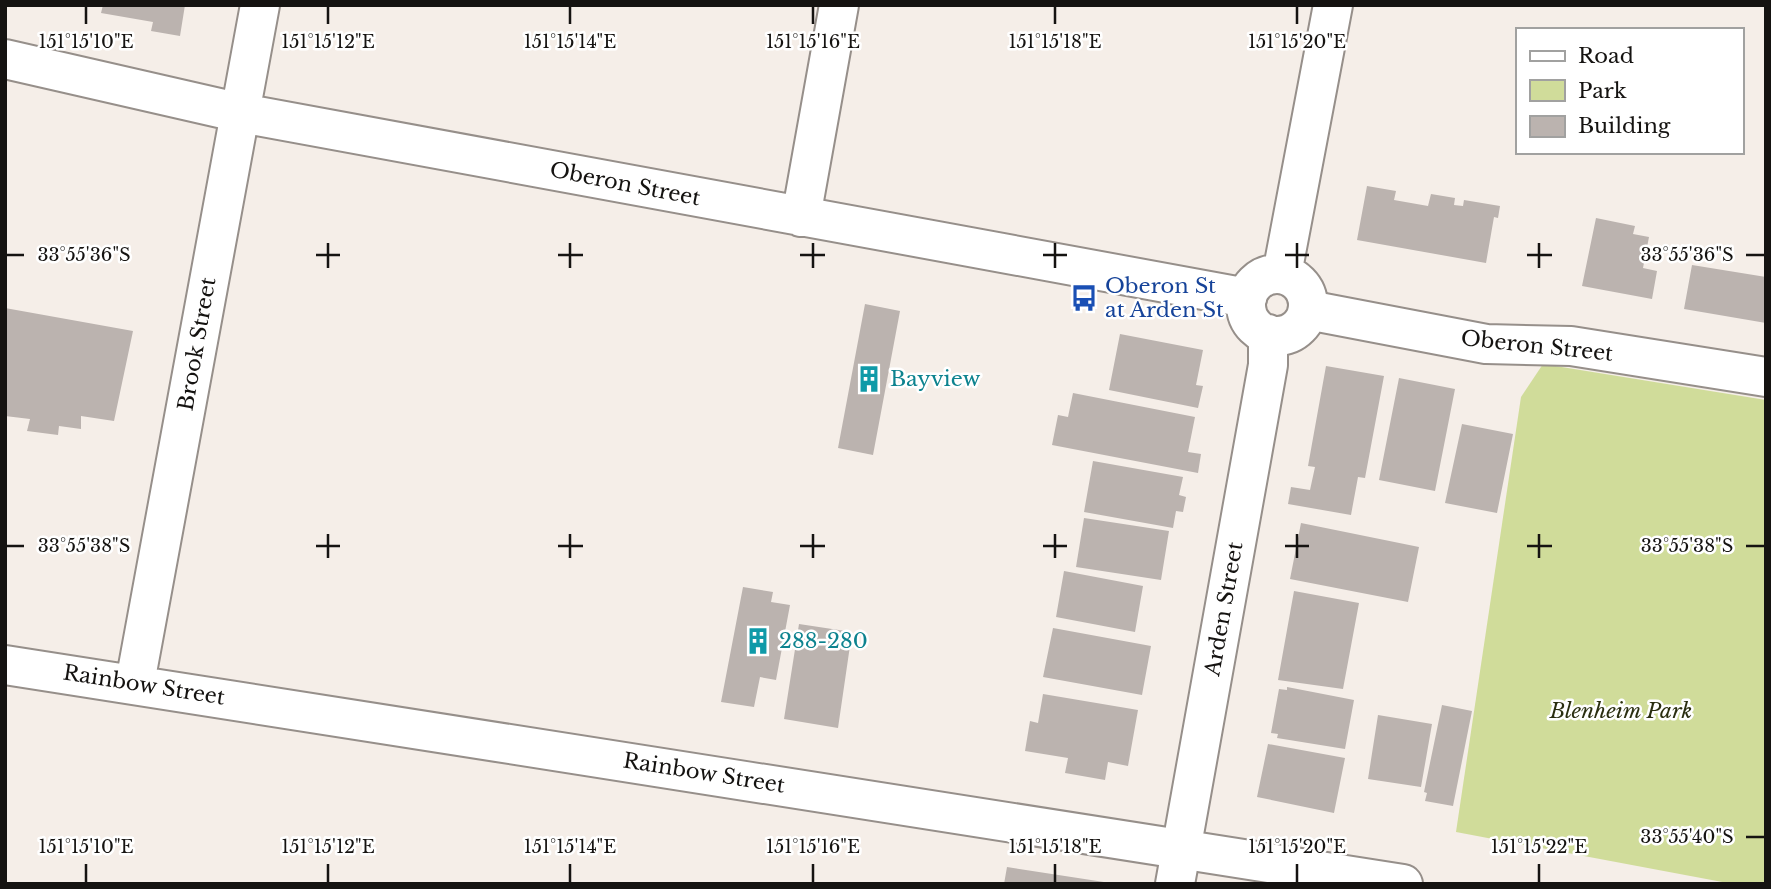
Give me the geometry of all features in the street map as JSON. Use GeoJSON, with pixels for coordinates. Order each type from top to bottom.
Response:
{"type":"FeatureCollection","features":[{"type":"Feature","properties":{"kind":"street","name":"Brook Street"},"geometry":{"type":"LineString","coordinates":[[135,683],[260,5]]}},
{"type":"Feature","properties":{"kind":"street"},"geometry":{"type":"LineString","coordinates":[[802,217],[839,5]]}},
{"type":"Feature","properties":{"kind":"street"},"geometry":{"type":"LineString","coordinates":[[1282,274],[1333,5]]}},
{"type":"Feature","properties":{"kind":"street","name":"Oberon Street"},"geometry":{"type":"LineString","coordinates":[[5,59],[241,113],[1247,298]]}},
{"type":"Feature","properties":{"kind":"street"},"geometry":{"type":"LineString","coordinates":[[1282,274],[1302,285],[1307,295],[1308,310],[1304,321],[1291,333],[1268,334],[1250,319],[1247,298],[1251,288],[1262,278],[1282,274]]}},
{"type":"Feature","properties":{"kind":"street","name":"Oberon Street"},"geometry":{"type":"LineString","coordinates":[[1308,310],[1486,344],[1571,346],[1766,377]]}},
{"type":"Feature","properties":{"kind":"street","name":"Arden Street"},"geometry":{"type":"LineString","coordinates":[[1179,866],[1268,365],[1268,334]]}},
{"type":"Feature","properties":{"kind":"street","name":"Rainbow Street"},"geometry":{"type":"LineString","coordinates":[[5,665],[135,683],[1179,866],[1403,884]]}},
{"type":"Feature","properties":{"kind":"green space","name":"Blenheim Park"},"geometry":{"type":"Polygon","coordinates":[[[1543,364],[1766,400],[1766,884],[1733,884],[1456,832],[1521,397],[1543,364]]]}},
{"type":"Feature","properties":{"kind":"building"},"geometry":{"type":"Polygon","coordinates":[[[103,5],[185,5],[180,36],[151,31],[153,22],[101,13],[103,5]]]}},
{"type":"Feature","properties":{"kind":"building"},"geometry":{"type":"Polygon","coordinates":[[[1367,186],[1396,191],[1394,200],[1428,206],[1431,194],[1455,198],[1454,205],[1463,206],[1464,200],[1500,206],[1498,218],[1494,217],[1486,263],[1357,240],[1367,186]]]}},
{"type":"Feature","properties":{"kind":"building"},"geometry":{"type":"Polygon","coordinates":[[[1596,218],[1635,226],[1633,234],[1649,237],[1643,268],[1657,271],[1652,299],[1582,286],[1596,218]]]}},
{"type":"Feature","properties":{"kind":"building"},"geometry":{"type":"Polygon","coordinates":[[[1692,265],[1766,277],[1766,323],[1684,309],[1692,265]]]}},
{"type":"Feature","properties":{"kind":"building","name":"Bayview"},"geometry":{"type":"Polygon","coordinates":[[[865,304],[900,311],[873,455],[838,448],[865,304]]]}},
{"type":"Feature","properties":{"kind":"building"},"geometry":{"type":"Polygon","coordinates":[[[5,308],[133,331],[114,421],[81,416],[81,429],[59,426],[58,435],[27,431],[30,419],[5,416],[5,308]]]}},
{"type":"Feature","properties":{"kind":"building"},"geometry":{"type":"Polygon","coordinates":[[[1120,334],[1203,350],[1196,385],[1203,386],[1198,408],[1109,390],[1120,334]]]}},
{"type":"Feature","properties":{"kind":"building"},"geometry":{"type":"Polygon","coordinates":[[[1326,366],[1384,376],[1365,478],[1358,477],[1351,515],[1288,504],[1291,487],[1310,490],[1315,467],[1308,466],[1326,366]]]}},
{"type":"Feature","properties":{"kind":"building"},"geometry":{"type":"Polygon","coordinates":[[[1399,378],[1455,389],[1435,491],[1379,480],[1399,378]]]}},
{"type":"Feature","properties":{"kind":"building"},"geometry":{"type":"Polygon","coordinates":[[[1073,393],[1195,417],[1188,452],[1201,454],[1198,473],[1052,445],[1058,415],[1068,417],[1073,393]]]}},
{"type":"Feature","properties":{"kind":"building"},"geometry":{"type":"Polygon","coordinates":[[[1462,424],[1513,434],[1497,513],[1445,503],[1462,424]]]}},
{"type":"Feature","properties":{"kind":"building"},"geometry":{"type":"Polygon","coordinates":[[[1093,461],[1183,477],[1179,495],[1186,497],[1183,512],[1176,511],[1173,528],[1084,512],[1093,461]]]}},
{"type":"Feature","properties":{"kind":"building"},"geometry":{"type":"Polygon","coordinates":[[[1084,518],[1169,531],[1161,580],[1076,567],[1084,518]]]}},
{"type":"Feature","properties":{"kind":"building"},"geometry":{"type":"Polygon","coordinates":[[[1301,523],[1419,547],[1408,602],[1290,579],[1301,523]]]}},
{"type":"Feature","properties":{"kind":"building"},"geometry":{"type":"Polygon","coordinates":[[[1064,571],[1143,586],[1135,632],[1056,617],[1064,571]]]}},
{"type":"Feature","properties":{"kind":"building","name":"288-280"},"geometry":{"type":"Polygon","coordinates":[[[743,587],[773,592],[771,602],[790,605],[776,680],[760,677],[754,707],[721,702],[743,587]]]}},
{"type":"Feature","properties":{"kind":"building"},"geometry":{"type":"Polygon","coordinates":[[[1294,591],[1359,603],[1343,689],[1278,680],[1294,591]]]}},
{"type":"Feature","properties":{"kind":"building"},"geometry":{"type":"Polygon","coordinates":[[[799,624],[852,632],[838,728],[784,719],[799,624]]]}},
{"type":"Feature","properties":{"kind":"building"},"geometry":{"type":"Polygon","coordinates":[[[1053,628],[1151,646],[1142,695],[1043,677],[1053,628]]]}},
{"type":"Feature","properties":{"kind":"building"},"geometry":{"type":"Polygon","coordinates":[[[1287,687],[1354,700],[1345,749],[1277,738],[1278,734],[1271,733],[1279,689],[1287,690],[1287,687]]]}},
{"type":"Feature","properties":{"kind":"building"},"geometry":{"type":"Polygon","coordinates":[[[1043,694],[1138,710],[1128,766],[1108,762],[1105,780],[1065,773],[1068,758],[1025,751],[1030,721],[1038,723],[1043,694]]]}},
{"type":"Feature","properties":{"kind":"building"},"geometry":{"type":"Polygon","coordinates":[[[1442,705],[1472,711],[1453,806],[1425,801],[1427,793],[1424,792],[1442,705]]]}},
{"type":"Feature","properties":{"kind":"building"},"geometry":{"type":"Polygon","coordinates":[[[1378,715],[1432,724],[1421,787],[1368,779],[1378,715]]]}},
{"type":"Feature","properties":{"kind":"building"},"geometry":{"type":"Polygon","coordinates":[[[1268,744],[1345,758],[1334,813],[1257,797],[1268,744]]]}},
{"type":"Feature","properties":{"kind":"building"},"geometry":{"type":"Polygon","coordinates":[[[1007,867],[1104,882],[1104,884],[1004,884],[1007,867]]]}},
{"type":"Feature","properties":{"kind":"place","name":"Oberon St at Arden St"},"geometry":{"type":"Point","coordinates":[1084,298]}},
{"type":"Feature","properties":{"kind":"place","name":"Bayview"},"geometry":{"type":"Point","coordinates":[869,379]}},
{"type":"Feature","properties":{"kind":"place","name":"288-280"},"geometry":{"type":"Point","coordinates":[758,641]}}]}
